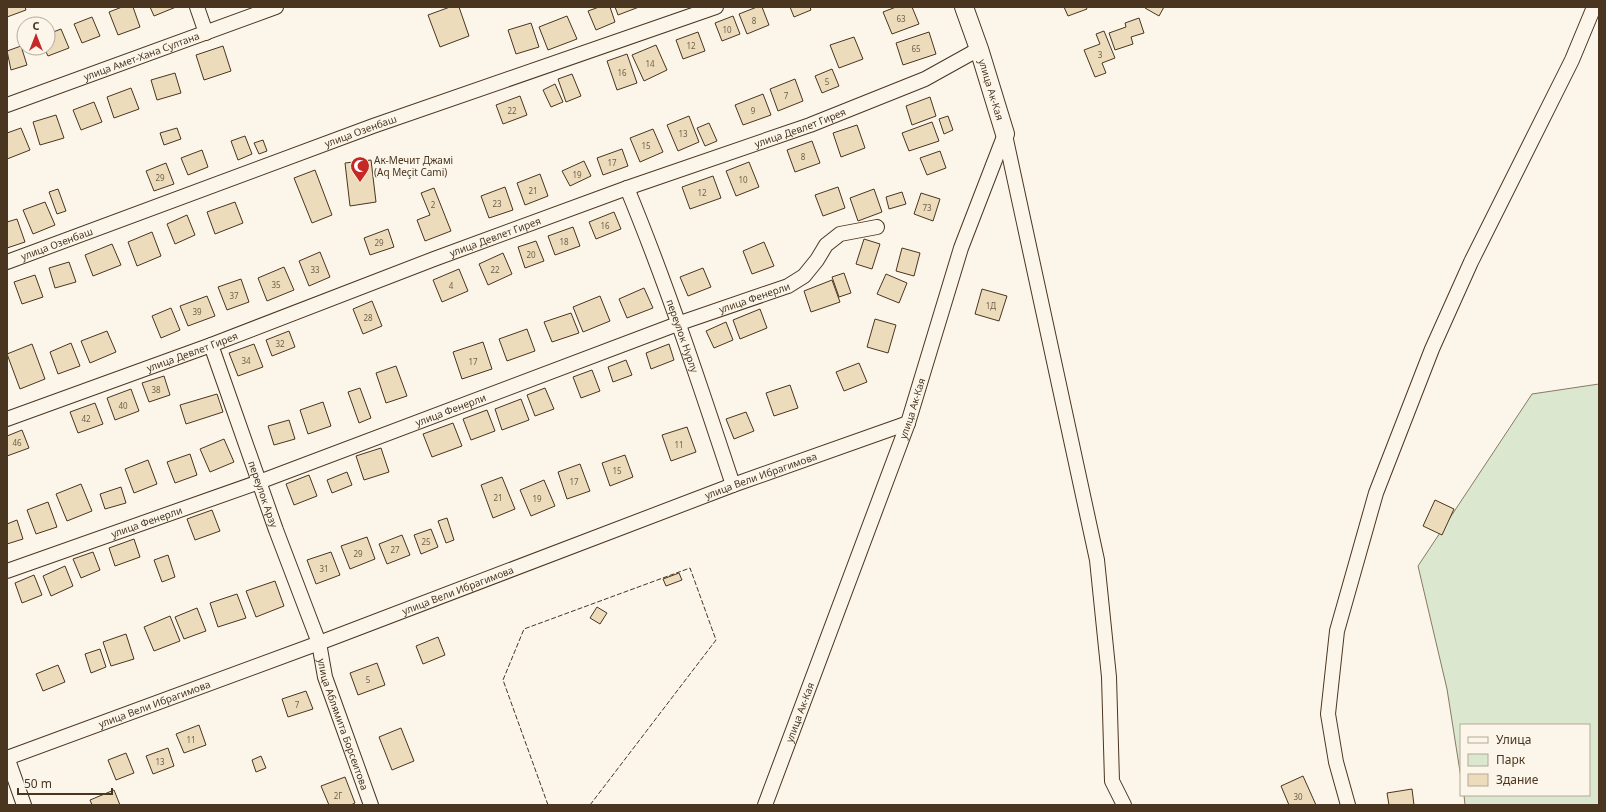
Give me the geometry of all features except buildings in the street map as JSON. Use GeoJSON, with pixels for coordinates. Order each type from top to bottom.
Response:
{"type":"FeatureCollection","features":[{"type":"Feature","properties":{"kind":"main road","name":"улица Ак-Кая"},"geometry":{"type":"LineString","coordinates":[[964,7],[979,49],[1005,134]]}},
{"type":"Feature","properties":{"kind":"street"},"geometry":{"type":"LineString","coordinates":[[197,7],[206,33]]}},
{"type":"Feature","properties":{"kind":"street","name":"улица Амет-Хана Султана"},"geometry":{"type":"LineString","coordinates":[[7,104],[276,7]]}},
{"type":"Feature","properties":{"kind":"street","name":"улица Озенбаш"},"geometry":{"type":"LineString","coordinates":[[7,262],[373,126],[716,7]]}},
{"type":"Feature","properties":{"kind":"street"},"geometry":{"type":"LineString","coordinates":[[1348,805],[1336,762],[1328,714],[1337,631],[1376,493],[1432,349],[1471,262],[1572,60],[1594,7]]}},
{"type":"Feature","properties":{"kind":"street","name":"улица Девлет Гирея"},"geometry":{"type":"LineString","coordinates":[[7,419],[211,345],[413,266],[627,188],[810,125],[925,79],[979,49]]}},
{"type":"Feature","properties":{"kind":"street"},"geometry":{"type":"LineString","coordinates":[[1005,134],[1097,560],[1109,677],[1112,781],[1124,805]]}},
{"type":"Feature","properties":{"kind":"street","name":"улица Ак-Кая"},"geometry":{"type":"LineString","coordinates":[[765,805],[908,423],[961,248],[1005,134]]}},
{"type":"Feature","properties":{"kind":"street","name":"переулок Нурлу"},"geometry":{"type":"LineString","coordinates":[[627,188],[654,252],[680,323],[733,484]]}},
{"type":"Feature","properties":{"kind":"street","name":"улица Фенерли"},"geometry":{"type":"LineString","coordinates":[[7,571],[259,482],[680,323],[788,286],[804,276],[817,260],[826,244],[840,234],[877,227]]}},
{"type":"Feature","properties":{"kind":"street","name":"переулок Арзу"},"geometry":{"type":"LineString","coordinates":[[211,345],[259,482],[319,643]]}},
{"type":"Feature","properties":{"kind":"street","name":"улица Вели Ибрагимова"},"geometry":{"type":"LineString","coordinates":[[7,757],[319,643],[733,484],[908,423]]}},
{"type":"Feature","properties":{"kind":"street","name":"улица Аблямита Борсеитова"},"geometry":{"type":"LineString","coordinates":[[319,643],[325,677],[370,805]]}},
{"type":"Feature","properties":{"kind":"street"},"geometry":{"type":"LineString","coordinates":[[7,757],[24,805]]}},
{"type":"Feature","properties":{"kind":"green space"},"geometry":{"type":"Polygon","coordinates":[[[1599,384],[1599,805],[1465,805],[1464,796],[1590,796],[1590,724],[1460,724],[1460,772],[1447,689],[1418,566],[1532,394],[1599,384]]]}},
{"type":"Feature","properties":{"kind":"fence"},"geometry":{"type":"LineString","coordinates":[[548,805],[503,680],[524,629],[690,568],[716,640],[590,805]]}},
{"type":"Feature","properties":{"kind":"place","name":"Ак-Мечит Джамі (Aq Meçit Cami)"},"geometry":{"type":"Point","coordinates":[360,183]}}]}
